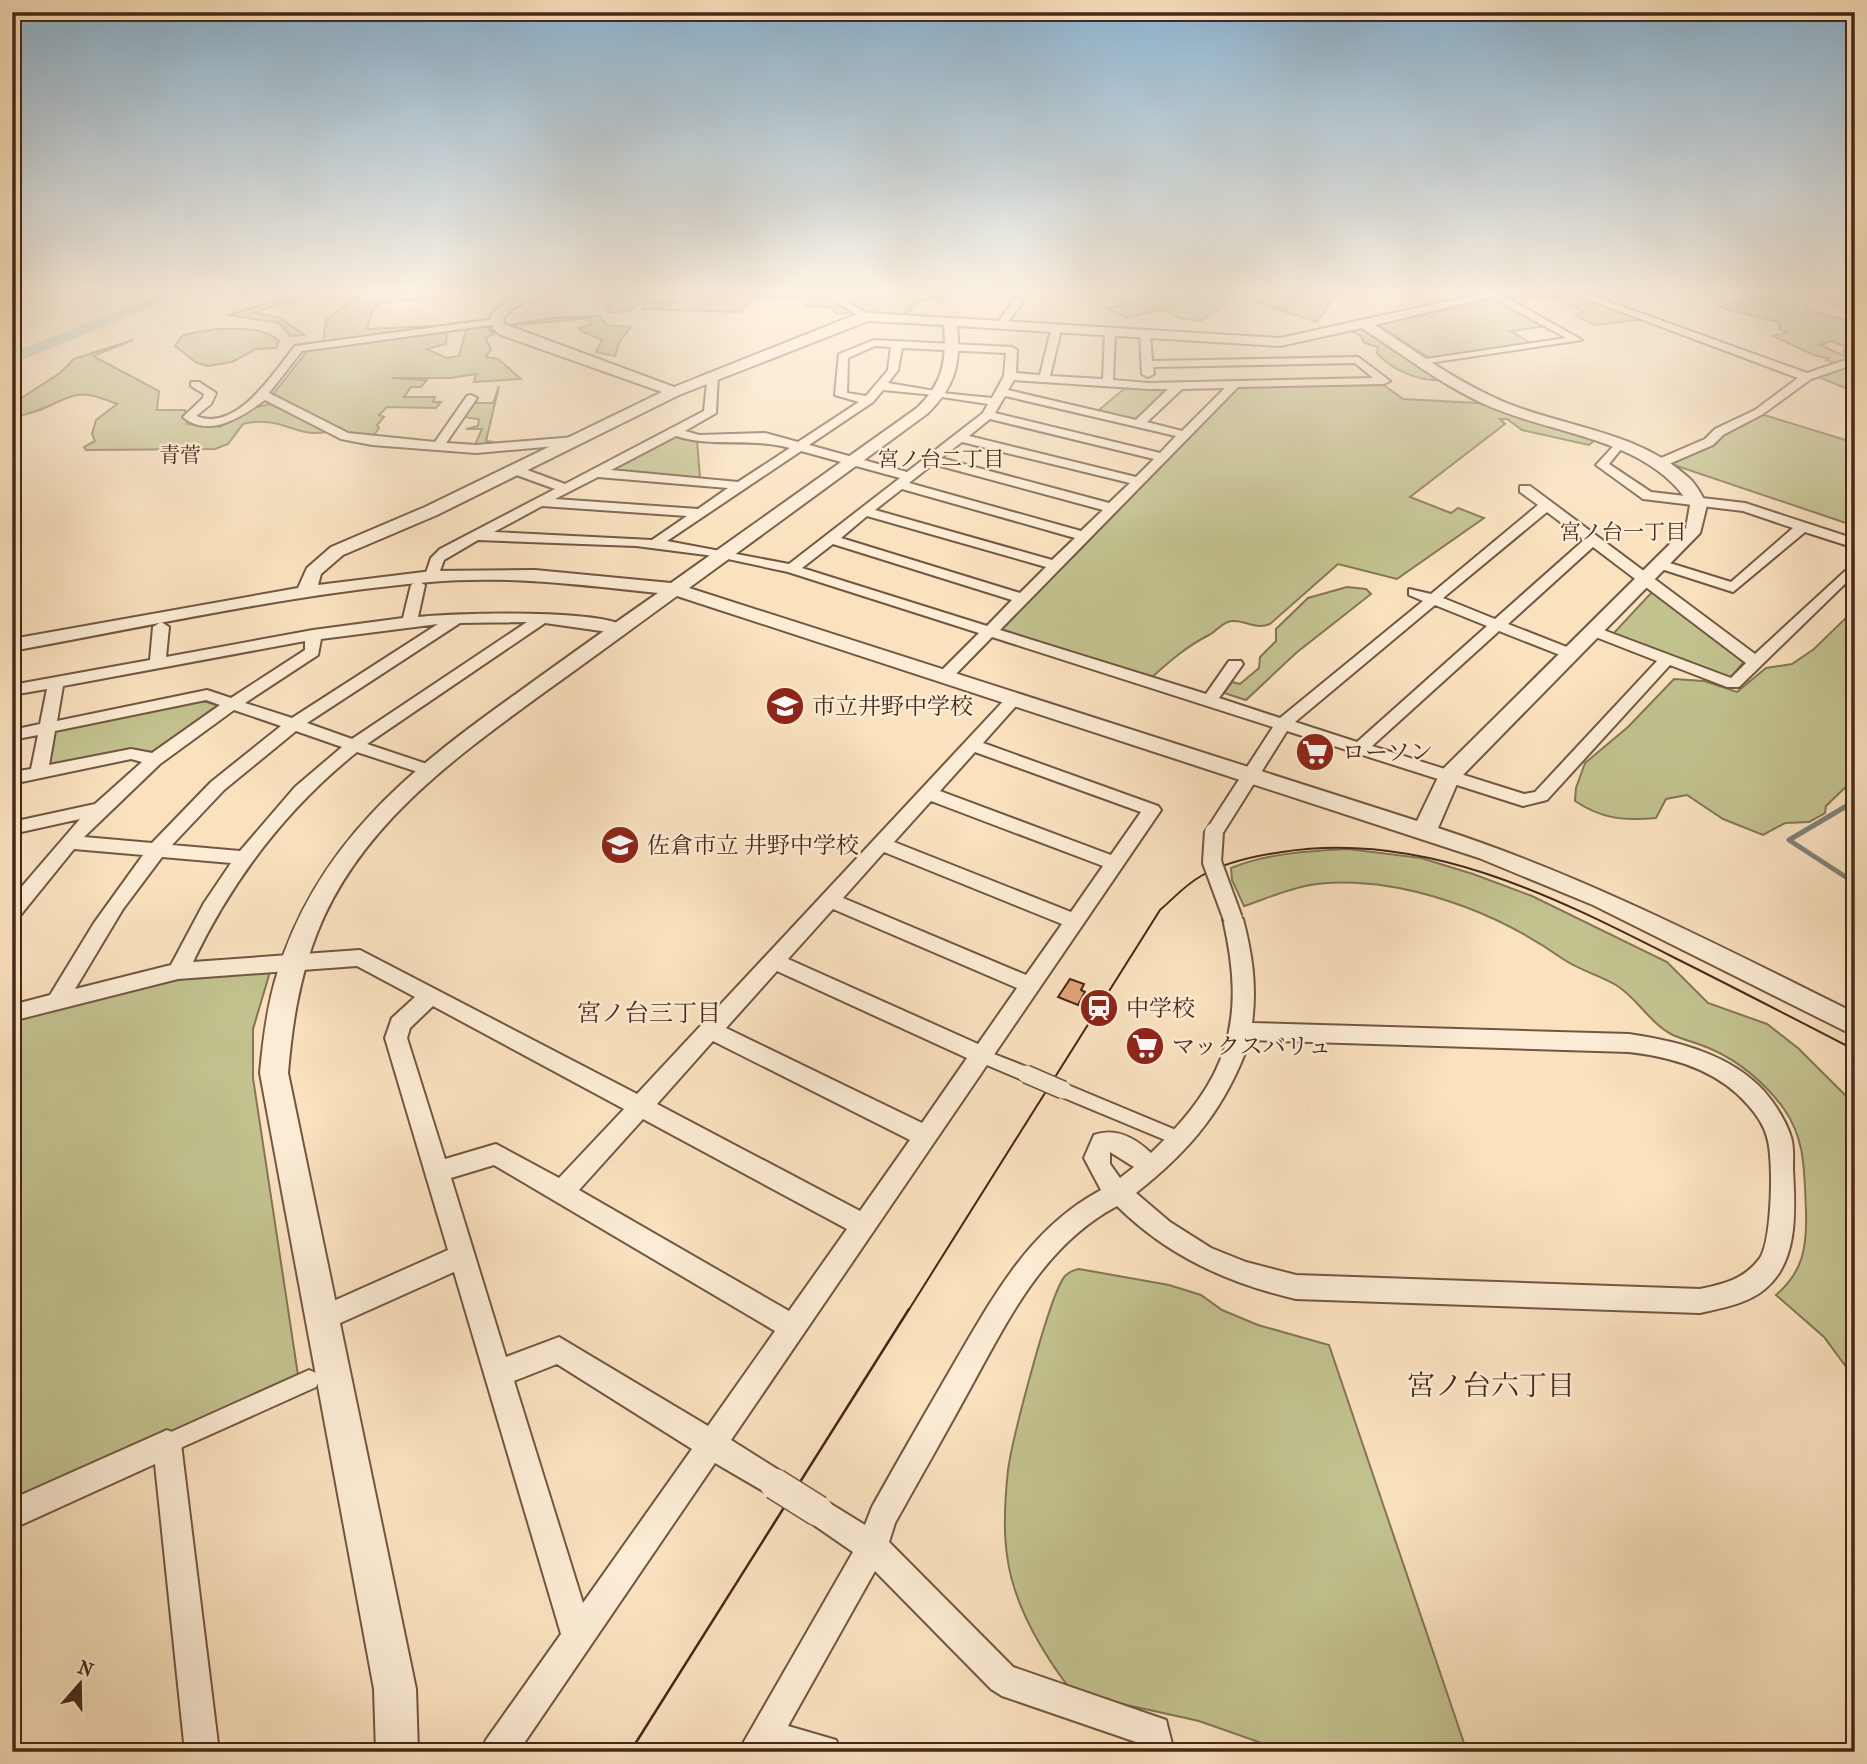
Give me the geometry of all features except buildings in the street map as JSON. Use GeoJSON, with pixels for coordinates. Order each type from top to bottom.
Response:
{"type":"FeatureCollection","features":[{"type":"Feature","properties":{"kind":"street"},"geometry":{"type":"LineString","coordinates":[[264,396],[262,392],[276,375]]}},
{"type":"Feature","properties":{"kind":"street"},"geometry":{"type":"LineString","coordinates":[[627,375],[674,392]]}},
{"type":"Feature","properties":{"kind":"street"},"geometry":{"type":"LineString","coordinates":[[306,592],[313,572],[337,551],[431,511],[711,375]]}},
{"type":"Feature","properties":{"kind":"street"},"geometry":{"type":"LineString","coordinates":[[410,621],[425,581],[438,558],[710,413],[712,375]]}},
{"type":"Feature","properties":{"kind":"street"},"geometry":{"type":"LineString","coordinates":[[842,375],[841,395],[869,400]]}},
{"type":"Feature","properties":{"kind":"street"},"geometry":{"type":"LineString","coordinates":[[657,542],[869,400],[889,375]]}},
{"type":"Feature","properties":{"kind":"street"},"geometry":{"type":"LineString","coordinates":[[397,1752],[395,1689],[274,1073],[276,1027],[291,962],[315,906],[349,852],[381,813],[427,770],[922,411],[940,394],[950,375]]}},
{"type":"Feature","properties":{"kind":"street"},"geometry":{"type":"LineString","coordinates":[[1148,375],[1149,386]]}},
{"type":"Feature","properties":{"kind":"street"},"geometry":{"type":"LineString","coordinates":[[792,569],[988,415],[1001,397],[1010,376],[1149,386],[1384,380],[1378,375]]}},
{"type":"Feature","properties":{"kind":"street"},"geometry":{"type":"LineString","coordinates":[[1424,831],[1449,776],[1697,524],[1697,502],[1684,485],[1658,464],[1620,443],[1494,403],[1448,375]]}},
{"type":"Feature","properties":{"kind":"street"},"geometry":{"type":"LineString","coordinates":[[1802,375],[1807,377]]}},
{"type":"Feature","properties":{"kind":"street"},"geometry":{"type":"LineString","coordinates":[[1658,464],[1709,442],[1719,432],[1759,412],[1788,388],[1812,375]]}},
{"type":"Feature","properties":{"kind":"street"},"geometry":{"type":"LineString","coordinates":[[195,384],[210,393],[205,404],[189,417],[196,421],[226,420],[264,396]]}},
{"type":"Feature","properties":{"kind":"street"},"geometry":{"type":"LineString","coordinates":[[945,676],[1235,384]]}},
{"type":"Feature","properties":{"kind":"street"},"geometry":{"type":"LineString","coordinates":[[1092,413],[1124,385]]}},
{"type":"Feature","properties":{"kind":"street"},"geometry":{"type":"LineString","coordinates":[[1138,424],[1179,385]]}},
{"type":"Feature","properties":{"kind":"street"},"geometry":{"type":"LineString","coordinates":[[882,386],[931,393]]}},
{"type":"Feature","properties":{"kind":"street"},"geometry":{"type":"LineString","coordinates":[[946,395],[1001,397],[1092,413],[1185,435]]}},
{"type":"Feature","properties":{"kind":"street"},"geometry":{"type":"LineString","coordinates":[[264,396],[345,436],[372,441],[476,449],[575,440]]}},
{"type":"Feature","properties":{"kind":"street"},"geometry":{"type":"LineString","coordinates":[[438,446],[471,398]]}},
{"type":"Feature","properties":{"kind":"street"},"geometry":{"type":"LineString","coordinates":[[988,415],[1162,457]]}},
{"type":"Feature","properties":{"kind":"street"},"geometry":{"type":"LineString","coordinates":[[674,431],[698,439],[765,437],[1084,536]]}},
{"type":"Feature","properties":{"kind":"street"},"geometry":{"type":"LineString","coordinates":[[962,438],[1138,481]]}},
{"type":"Feature","properties":{"kind":"street"},"geometry":{"type":"LineString","coordinates":[[1620,443],[1602,465],[1648,496],[1745,507],[1855,544]]}},
{"type":"Feature","properties":{"kind":"street"},"geometry":{"type":"LineString","coordinates":[[933,460],[1112,508]]}},
{"type":"Feature","properties":{"kind":"street"},"geometry":{"type":"LineString","coordinates":[[515,470],[566,489]]}},
{"type":"Feature","properties":{"kind":"street"},"geometry":{"type":"LineString","coordinates":[[595,474],[662,477],[740,486]]}},
{"type":"Feature","properties":{"kind":"street"},"geometry":{"type":"LineString","coordinates":[[1525,489],[1755,663]]}},
{"type":"Feature","properties":{"kind":"street"},"geometry":{"type":"LineString","coordinates":[[540,503],[631,506],[700,513]]}},
{"type":"Feature","properties":{"kind":"street"},"geometry":{"type":"LineString","coordinates":[[824,1752],[760,1744],[872,1547],[882,1517],[1010,1290],[1053,1240],[1086,1212],[1151,1168],[1182,1140],[1222,1086],[1242,1031],[1246,981],[1244,959],[1233,919],[1212,862],[1214,832],[1283,724],[1547,505]]}},
{"type":"Feature","properties":{"kind":"street"},"geometry":{"type":"LineString","coordinates":[[866,512],[1055,565]]}},
{"type":"Feature","properties":{"kind":"street"},"geometry":{"type":"LineString","coordinates":[[1660,564],[1733,588],[1802,527]]}},
{"type":"Feature","properties":{"kind":"street"},"geometry":{"type":"LineString","coordinates":[[477,536],[585,537],[657,542],[727,553],[792,569],[1523,800],[1537,799],[1667,659]]}},
{"type":"Feature","properties":{"kind":"street"},"geometry":{"type":"LineString","coordinates":[[831,540],[1023,597]]}},
{"type":"Feature","properties":{"kind":"street"},"geometry":{"type":"LineString","coordinates":[[1360,748],[1592,540]]}},
{"type":"Feature","properties":{"kind":"street"},"geometry":{"type":"LineString","coordinates":[[1593,631],[1733,684],[1855,566]]}},
{"type":"Feature","properties":{"kind":"street"},"geometry":{"type":"LineString","coordinates":[[12,645],[306,592],[425,581],[535,575],[677,590],[1424,831],[1543,873],[1717,955],[1855,1025]]}},
{"type":"Feature","properties":{"kind":"street"},"geometry":{"type":"LineString","coordinates":[[1414,592],[1571,654]]}},
{"type":"Feature","properties":{"kind":"street"},"geometry":{"type":"LineString","coordinates":[[12,690],[313,635],[410,621],[457,618],[541,619],[622,629]]}},
{"type":"Feature","properties":{"kind":"street"},"geometry":{"type":"LineString","coordinates":[[57,1002],[90,944],[157,850],[188,814],[292,724],[457,618]]}},
{"type":"Feature","properties":{"kind":"street"},"geometry":{"type":"LineString","coordinates":[[178,971],[214,900],[270,826],[354,745],[541,619]]}},
{"type":"Feature","properties":{"kind":"street"},"geometry":{"type":"LineString","coordinates":[[158,664],[161,627]]}},
{"type":"Feature","properties":{"kind":"street"},"geometry":{"type":"LineString","coordinates":[[12,912],[39,877],[100,809],[155,759],[313,652],[313,635]]}},
{"type":"Feature","properties":{"kind":"street"},"geometry":{"type":"LineString","coordinates":[[1209,701],[1235,664]]}},
{"type":"Feature","properties":{"kind":"street"},"geometry":{"type":"LineString","coordinates":[[39,772],[56,682]]}},
{"type":"Feature","properties":{"kind":"street"},"geometry":{"type":"LineString","coordinates":[[12,735],[207,695],[427,770]]}},
{"type":"Feature","properties":{"kind":"street"},"geometry":{"type":"LineString","coordinates":[[562,1192],[1015,698]]}},
{"type":"Feature","properties":{"kind":"street"},"geometry":{"type":"LineString","coordinates":[[498,1752],[1152,810],[972,745]]}},
{"type":"Feature","properties":{"kind":"street"},"geometry":{"type":"LineString","coordinates":[[12,778],[131,754],[155,759]]}},
{"type":"Feature","properties":{"kind":"street"},"geometry":{"type":"LineString","coordinates":[[928,793],[1115,864]]}},
{"type":"Feature","properties":{"kind":"street"},"geometry":{"type":"LineString","coordinates":[[12,828],[100,809]]}},
{"type":"Feature","properties":{"kind":"street"},"geometry":{"type":"LineString","coordinates":[[70,842],[244,858]]}},
{"type":"Feature","properties":{"kind":"street"},"geometry":{"type":"LineString","coordinates":[[881,844],[1075,921]]}},
{"type":"Feature","properties":{"kind":"street"},"geometry":{"type":"LineString","coordinates":[[12,883],[39,877]]}},
{"type":"Feature","properties":{"kind":"street"},"geometry":{"type":"LineString","coordinates":[[830,900],[1030,985]]}},
{"type":"Feature","properties":{"kind":"street"},"geometry":{"type":"LineString","coordinates":[[12,1013],[178,971],[360,958],[863,1225]]}},
{"type":"Feature","properties":{"kind":"street"},"geometry":{"type":"LineString","coordinates":[[774,961],[981,1055],[1182,1140]]}},
{"type":"Feature","properties":{"kind":"street"},"geometry":{"type":"LineString","coordinates":[[431,995],[400,1024],[396,1038],[578,1637]]}},
{"type":"Feature","properties":{"kind":"street"},"geometry":{"type":"LineString","coordinates":[[710,1030],[925,1136]]}},
{"type":"Feature","properties":{"kind":"street"},"geometry":{"type":"LineString","coordinates":[[1151,1168],[1123,1146],[1102,1142],[1096,1158],[1098,1167],[1119,1192],[1168,1238],[1224,1267],[1265,1281],[1333,1290],[1700,1300],[1728,1295],[1749,1284],[1763,1274],[1778,1253],[1782,1226],[1780,1139],[1776,1127],[1758,1100],[1738,1082],[1691,1055],[1656,1045],[1629,1043],[1242,1031]]}},
{"type":"Feature","properties":{"kind":"street"},"geometry":{"type":"LineString","coordinates":[[436,1172],[496,1154],[793,1327]]}},
{"type":"Feature","properties":{"kind":"street"},"geometry":{"type":"LineString","coordinates":[[338,1312],[461,1255]]}},
{"type":"Feature","properties":{"kind":"street"},"geometry":{"type":"LineString","coordinates":[[498,1374],[559,1350],[872,1547],[1002,1678],[1013,1685],[1154,1732],[1157,1752]]}},
{"type":"Feature","properties":{"kind":"street"},"geometry":{"type":"LineString","coordinates":[[12,1514],[309,1380]]}},
{"type":"Feature","properties":{"kind":"street"},"geometry":{"type":"LineString","coordinates":[[167,1444],[202,1752]]}},
{"type":"Feature","properties":{"kind":"green space"},"geometry":{"type":"Polygon","coordinates":[[[56,375],[129,375],[159,391],[157,410],[185,410],[187,424],[220,427],[249,409],[270,404],[330,431],[307,432],[269,422],[257,422],[243,424],[228,444],[215,449],[86,450],[84,447],[95,441],[92,434],[96,420],[117,404],[89,395],[75,395],[12,419],[12,404],[56,375]]]}},
{"type":"Feature","properties":{"kind":"green space"},"geometry":{"type":"Polygon","coordinates":[[[288,375],[468,375],[392,378],[427,380],[421,387],[411,387],[404,397],[435,397],[433,402],[441,402],[436,408],[387,407],[379,415],[384,417],[371,439],[349,434],[275,397],[274,393],[288,375]]]}},
{"type":"Feature","properties":{"kind":"green space"},"geometry":{"type":"Polygon","coordinates":[[[476,375],[517,375],[521,379],[474,382],[476,375]]]}},
{"type":"Feature","properties":{"kind":"green space"},"geometry":{"type":"Polygon","coordinates":[[[1412,375],[1436,375],[1443,380],[1425,379],[1412,375]]]}},
{"type":"Feature","properties":{"kind":"green space"},"geometry":{"type":"Polygon","coordinates":[[[1855,375],[1855,392],[1816,376],[1855,375]]]}},
{"type":"Feature","properties":{"kind":"green space"},"geometry":{"type":"Polygon","coordinates":[[[1381,383],[1403,399],[1478,403],[1596,439],[1589,445],[1522,430],[1507,419],[1500,419],[1505,424],[1410,497],[1451,513],[1458,508],[1484,518],[1397,579],[1338,564],[1270,624],[1260,626],[1229,621],[1186,649],[1151,678],[1001,629],[1239,386],[1381,383]]]}},
{"type":"Feature","properties":{"kind":"green space"},"geometry":{"type":"Polygon","coordinates":[[[499,386],[486,441],[494,442],[474,447],[482,429],[466,429],[478,426],[479,419],[462,417],[471,403],[493,403],[499,386]]]}},
{"type":"Feature","properties":{"kind":"green space"},"geometry":{"type":"Polygon","coordinates":[[[1125,388],[1168,389],[1136,419],[1101,413],[1099,410],[1125,388]]]}},
{"type":"Feature","properties":{"kind":"green space"},"geometry":{"type":"Polygon","coordinates":[[[1761,414],[1855,443],[1855,526],[1668,463],[1761,414]]]}},
{"type":"Feature","properties":{"kind":"green space"},"geometry":{"type":"Polygon","coordinates":[[[672,436],[697,441],[700,478],[611,472],[610,469],[672,436]]]}},
{"type":"Feature","properties":{"kind":"green space"},"geometry":{"type":"Polygon","coordinates":[[[1347,587],[1366,589],[1371,594],[1296,653],[1246,700],[1224,693],[1232,682],[1240,684],[1259,668],[1260,657],[1276,641],[1276,629],[1308,598],[1347,587]]]}},
{"type":"Feature","properties":{"kind":"green space"},"geometry":{"type":"Polygon","coordinates":[[[1651,593],[1656,594],[1741,658],[1743,663],[1731,677],[1612,635],[1651,593]]]}},
{"type":"Feature","properties":{"kind":"green space"},"geometry":{"type":"Polygon","coordinates":[[[1855,609],[1855,778],[1826,806],[1825,813],[1809,822],[1785,823],[1763,835],[1723,819],[1687,795],[1666,799],[1656,818],[1644,819],[1604,815],[1575,801],[1576,788],[1585,763],[1628,727],[1674,679],[1704,681],[1737,692],[1766,668],[1792,664],[1814,649],[1855,609]]]}},
{"type":"Feature","properties":{"kind":"green space"},"geometry":{"type":"Polygon","coordinates":[[[203,701],[217,705],[215,710],[163,749],[151,752],[135,749],[53,766],[46,763],[52,733],[61,729],[203,701]]]}},
{"type":"Feature","properties":{"kind":"green space"},"geometry":{"type":"Polygon","coordinates":[[[1348,849],[1421,858],[1473,874],[1532,896],[1667,962],[1708,1003],[1767,1024],[1798,1048],[1846,1096],[1855,1110],[1855,1379],[1824,1337],[1776,1295],[1793,1277],[1802,1257],[1806,1235],[1806,1210],[1800,1145],[1791,1121],[1769,1091],[1732,1060],[1663,1029],[1616,985],[1569,963],[1525,935],[1485,915],[1421,893],[1343,882],[1302,887],[1244,906],[1232,880],[1231,868],[1260,859],[1303,852],[1348,849]]]}},
{"type":"Feature","properties":{"kind":"green space"},"geometry":{"type":"Polygon","coordinates":[[[270,972],[253,1029],[253,1078],[298,1375],[12,1503],[12,1020],[177,979],[270,972]]]}},
{"type":"Feature","properties":{"kind":"green space"},"geometry":{"type":"Polygon","coordinates":[[[1079,1269],[1169,1285],[1201,1295],[1222,1310],[1258,1325],[1329,1345],[1465,1746],[1463,1752],[1287,1752],[1199,1721],[1073,1693],[1031,1628],[1016,1592],[1007,1555],[1005,1513],[1011,1454],[1041,1338],[1065,1276],[1079,1269]]]}},
{"type":"Feature","properties":{"kind":"waterway"},"geometry":{"type":"LineString","coordinates":[[1855,801],[1789,840],[1855,883]]}},
{"type":"Feature","properties":{"kind":"tram line"},"geometry":{"type":"LineString","coordinates":[[908,1311],[1160,910],[1195,880],[1210,871],[1240,860],[1282,852],[1334,848],[1386,851],[1436,860],[1486,874],[1582,912],[1855,1050]]}},
{"type":"Feature","properties":{"kind":"tram line"},"geometry":{"type":"LineString","coordinates":[[630,1752],[909,1309]]}},
{"type":"Feature","properties":{"kind":"place","name":"市立井野中学校"},"geometry":{"type":"Point","coordinates":[785,706]}},
{"type":"Feature","properties":{"kind":"place","name":"ローソン"},"geometry":{"type":"Point","coordinates":[1315,752]}},
{"type":"Feature","properties":{"kind":"place","name":"佐倉市立 井野中学校"},"geometry":{"type":"Point","coordinates":[620,845]}},
{"type":"Feature","properties":{"kind":"place","name":"中学校"},"geometry":{"type":"Point","coordinates":[1099,1008]}},
{"type":"Feature","properties":{"kind":"place","name":"マックスバリュ"},"geometry":{"type":"Point","coordinates":[1145,1046]}},
{"type":"Feature","properties":{"kind":"district","name":"青菅"},"geometry":{"type":"Point","coordinates":[180,455]}},
{"type":"Feature","properties":{"kind":"district","name":"宮ノ台二丁目"},"geometry":{"type":"Point","coordinates":[941,459]}},
{"type":"Feature","properties":{"kind":"district","name":"宮ノ台一丁目"},"geometry":{"type":"Point","coordinates":[1623,532]}},
{"type":"Feature","properties":{"kind":"district","name":"宮ノ台三丁目"},"geometry":{"type":"Point","coordinates":[649,1013]}},
{"type":"Feature","properties":{"kind":"district","name":"宮ノ台六丁目"},"geometry":{"type":"Point","coordinates":[1491,1385]}}]}
